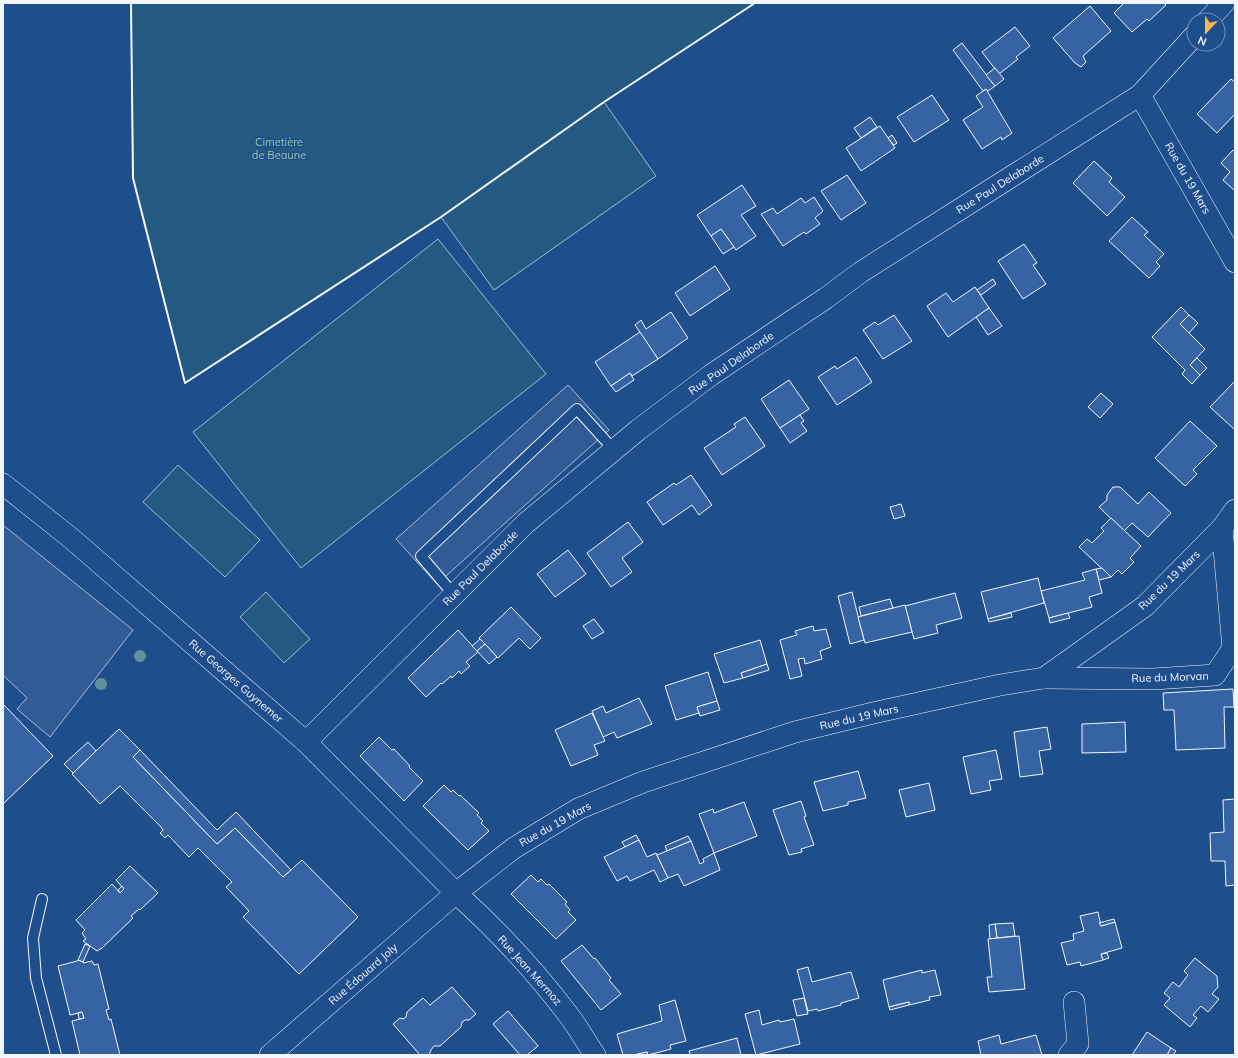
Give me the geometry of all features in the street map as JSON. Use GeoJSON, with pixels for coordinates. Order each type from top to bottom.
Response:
{"type":"FeatureCollection","features":[{"type":"Feature","properties":{"kind":"street"},"geometry":{"type":"LineString","coordinates":[[1216,12],[1224,3]]}},
{"type":"Feature","properties":{"kind":"street","name":"Rue Paul Delaborde"},"geometry":{"type":"LineString","coordinates":[[306,742],[526,523],[638,430],[711,375],[826,298],[861,272],[1140,95],[1186,45]]}},
{"type":"Feature","properties":{"kind":"street","name":"Rue du 19 Mars"},"geometry":{"type":"LineString","coordinates":[[1140,95],[1235,262]]}},
{"type":"Feature","properties":{"kind":"street","name":"Rue Georges Guynemer"},"geometry":{"type":"LineString","coordinates":[[3,484],[83,548],[306,742],[456,893]]}},
{"type":"Feature","properties":{"kind":"street","name":"Rue du 19 Mars"},"geometry":{"type":"LineString","coordinates":[[456,893],[514,848],[543,829],[578,809],[643,782],[796,732],[873,713],[1000,685],[1044,678],[1145,606],[1222,528],[1235,510]]}},
{"type":"Feature","properties":{"kind":"street","name":"Rue du Morvan"},"geometry":{"type":"LineString","coordinates":[[1044,678],[1153,679],[1215,675],[1233,648],[1222,528]]}},
{"type":"Feature","properties":{"kind":"street","name":"Rue Édouard Joly"},"geometry":{"type":"LineString","coordinates":[[270,1055],[456,893]]}},
{"type":"Feature","properties":{"kind":"street","name":"Rue Jean Mermoz"},"geometry":{"type":"LineString","coordinates":[[456,893],[474,909],[536,975],[571,1018],[595,1055]]}},
{"type":"Feature","properties":{"kind":"street"},"geometry":{"type":"LineString","coordinates":[[1069,1055],[1078,1044],[1074,1002]]}},
{"type":"Feature","properties":{"kind":"lane"},"geometry":{"type":"LineString","coordinates":[[454,594],[421,556],[577,409],[614,450]]}},
{"type":"Feature","properties":{"kind":"lane"},"geometry":{"type":"LineString","coordinates":[[42,899],[33,938],[36,978],[56,1055]]}},
{"type":"Feature","properties":{"kind":"green space","name":"Cimetière de Beaune"},"geometry":{"type":"Polygon","coordinates":[[[131,3],[755,3],[604,102],[656,176],[494,290],[441,217],[185,383],[133,178],[131,3]]]}},
{"type":"Feature","properties":{"kind":"green space"},"geometry":{"type":"Polygon","coordinates":[[[438,239],[546,374],[301,568],[193,432],[438,239]]]}},
{"type":"Feature","properties":{"kind":"green space"},"geometry":{"type":"Polygon","coordinates":[[[178,465],[260,540],[225,577],[143,502],[178,465]]]}},
{"type":"Feature","properties":{"kind":"green space"},"geometry":{"type":"Polygon","coordinates":[[[266,592],[310,639],[284,663],[240,617],[266,592]]]}},
{"type":"Feature","properties":{"kind":"shaded area"},"geometry":{"type":"Polygon","coordinates":[[[568,385],[609,430],[437,584],[396,539],[568,385]]]}},
{"type":"Feature","properties":{"kind":"shaded area"},"geometry":{"type":"Polygon","coordinates":[[[3,525],[133,630],[50,737],[17,709],[27,698],[3,675],[3,525]]]}},
{"type":"Feature","properties":{"kind":"building"},"geometry":{"type":"Polygon","coordinates":[[[1124,3],[1164,3],[1166,5],[1149,21],[1147,19],[1132,32],[1114,13],[1124,3]]]}},
{"type":"Feature","properties":{"kind":"building"},"geometry":{"type":"Polygon","coordinates":[[[1090,6],[1111,31],[1083,56],[1086,62],[1081,67],[1075,63],[1053,38],[1090,6]]]}},
{"type":"Feature","properties":{"kind":"building"},"geometry":{"type":"Polygon","coordinates":[[[1015,27],[1030,46],[1016,57],[1018,59],[999,74],[982,52],[1015,27]]]}},
{"type":"Feature","properties":{"kind":"building"},"geometry":{"type":"Polygon","coordinates":[[[962,43],[995,86],[988,91],[986,89],[983,91],[953,50],[962,43]]]}},
{"type":"Feature","properties":{"kind":"building"},"geometry":{"type":"Polygon","coordinates":[[[995,68],[1004,79],[995,86],[986,75],[995,68]]]}},
{"type":"Feature","properties":{"kind":"building"},"geometry":{"type":"Polygon","coordinates":[[[1231,79],[1235,82],[1235,114],[1217,133],[1197,114],[1231,79]]]}},
{"type":"Feature","properties":{"kind":"building"},"geometry":{"type":"Polygon","coordinates":[[[986,89],[1012,133],[1002,140],[1001,137],[982,149],[963,120],[983,107],[976,96],[986,89]]]}},
{"type":"Feature","properties":{"kind":"building"},"geometry":{"type":"Polygon","coordinates":[[[932,95],[949,120],[914,142],[897,117],[932,95]]]}},
{"type":"Feature","properties":{"kind":"building"},"geometry":{"type":"Polygon","coordinates":[[[870,117],[877,127],[861,138],[854,128],[870,117]]]}},
{"type":"Feature","properties":{"kind":"building"},"geometry":{"type":"Polygon","coordinates":[[[880,126],[895,148],[861,171],[846,148],[880,126]]]}},
{"type":"Feature","properties":{"kind":"building"},"geometry":{"type":"Polygon","coordinates":[[[892,135],[897,143],[894,145],[888,138],[892,135]]]}},
{"type":"Feature","properties":{"kind":"building"},"geometry":{"type":"Polygon","coordinates":[[[1233,150],[1235,152],[1235,191],[1223,180],[1230,172],[1221,163],[1233,150]]]}},
{"type":"Feature","properties":{"kind":"building"},"geometry":{"type":"Polygon","coordinates":[[[1094,161],[1112,178],[1109,182],[1125,197],[1107,216],[1073,183],[1094,161]]]}},
{"type":"Feature","properties":{"kind":"building"},"geometry":{"type":"Polygon","coordinates":[[[847,175],[866,203],[841,220],[821,191],[847,175]]]}},
{"type":"Feature","properties":{"kind":"building"},"geometry":{"type":"Polygon","coordinates":[[[742,185],[756,206],[741,215],[756,236],[736,250],[721,229],[711,236],[697,215],[742,185]]]}},
{"type":"Feature","properties":{"kind":"building"},"geometry":{"type":"Polygon","coordinates":[[[814,197],[823,211],[815,218],[820,224],[806,234],[804,232],[783,246],[761,214],[773,208],[777,214],[801,198],[805,203],[814,197]]]}},
{"type":"Feature","properties":{"kind":"building"},"geometry":{"type":"Polygon","coordinates":[[[1132,217],[1148,232],[1144,235],[1164,254],[1156,262],[1160,266],[1149,278],[1109,241],[1132,217]]]}},
{"type":"Feature","properties":{"kind":"building"},"geometry":{"type":"Polygon","coordinates":[[[721,229],[734,247],[723,254],[711,236],[721,229]]]}},
{"type":"Feature","properties":{"kind":"building"},"geometry":{"type":"Polygon","coordinates":[[[1024,244],[1037,263],[1033,265],[1046,284],[1023,299],[998,261],[1024,244]]]}},
{"type":"Feature","properties":{"kind":"building"},"geometry":{"type":"Polygon","coordinates":[[[715,266],[730,289],[690,316],[675,293],[715,266]]]}},
{"type":"Feature","properties":{"kind":"building"},"geometry":{"type":"Polygon","coordinates":[[[993,279],[996,284],[981,295],[977,290],[993,279]]]}},
{"type":"Feature","properties":{"kind":"building"},"geometry":{"type":"Polygon","coordinates":[[[975,287],[989,308],[948,337],[927,306],[946,293],[953,302],[975,287]]]}},
{"type":"Feature","properties":{"kind":"building"},"geometry":{"type":"Polygon","coordinates":[[[1181,307],[1189,315],[1180,324],[1205,349],[1190,365],[1200,375],[1192,384],[1182,374],[1185,370],[1152,337],[1181,307]]]}},
{"type":"Feature","properties":{"kind":"building"},"geometry":{"type":"Polygon","coordinates":[[[989,308],[1002,326],[988,335],[976,317],[989,308]]]}},
{"type":"Feature","properties":{"kind":"building"},"geometry":{"type":"Polygon","coordinates":[[[671,312],[688,338],[658,359],[635,325],[641,320],[646,329],[671,312]]]}},
{"type":"Feature","properties":{"kind":"building"},"geometry":{"type":"Polygon","coordinates":[[[894,315],[912,341],[883,359],[863,330],[875,322],[878,325],[894,315]]]}},
{"type":"Feature","properties":{"kind":"building"},"geometry":{"type":"Polygon","coordinates":[[[1189,315],[1198,323],[1189,333],[1180,324],[1189,315]]]}},
{"type":"Feature","properties":{"kind":"building"},"geometry":{"type":"Polygon","coordinates":[[[640,332],[658,359],[632,376],[630,373],[611,386],[595,362],[640,332]]]}},
{"type":"Feature","properties":{"kind":"building"},"geometry":{"type":"Polygon","coordinates":[[[856,357],[872,382],[837,405],[818,377],[835,366],[837,369],[856,357]]]}},
{"type":"Feature","properties":{"kind":"building"},"geometry":{"type":"Polygon","coordinates":[[[1197,358],[1207,368],[1200,375],[1190,365],[1197,358]]]}},
{"type":"Feature","properties":{"kind":"building"},"geometry":{"type":"Polygon","coordinates":[[[630,373],[634,380],[616,392],[611,386],[630,373]]]}},
{"type":"Feature","properties":{"kind":"building"},"geometry":{"type":"Polygon","coordinates":[[[789,380],[809,409],[780,428],[761,399],[789,380]]]}},
{"type":"Feature","properties":{"kind":"building"},"geometry":{"type":"Polygon","coordinates":[[[1235,381],[1235,428],[1234,429],[1210,407],[1235,381]]]}},
{"type":"Feature","properties":{"kind":"building"},"geometry":{"type":"Polygon","coordinates":[[[1101,393],[1113,404],[1100,418],[1088,407],[1101,393]]]}},
{"type":"Feature","properties":{"kind":"building"},"geometry":{"type":"Polygon","coordinates":[[[800,415],[804,421],[801,423],[807,431],[790,443],[780,428],[800,415]]]}},
{"type":"Feature","properties":{"kind":"building"},"geometry":{"type":"Polygon","coordinates":[[[745,417],[765,446],[722,475],[704,448],[736,427],[734,424],[745,417]]]}},
{"type":"Feature","properties":{"kind":"building"},"geometry":{"type":"Polygon","coordinates":[[[1190,421],[1217,446],[1193,470],[1197,474],[1185,486],[1155,458],[1190,421]]]}},
{"type":"Feature","properties":{"kind":"building"},"geometry":{"type":"Polygon","coordinates":[[[691,475],[712,505],[699,515],[692,505],[663,525],[647,502],[674,483],[676,485],[691,475]]]}},
{"type":"Feature","properties":{"kind":"building"},"geometry":{"type":"Polygon","coordinates":[[[1113,487],[1120,487],[1138,504],[1149,492],[1171,513],[1148,537],[1132,523],[1124,531],[1099,507],[1107,500],[1107,495],[1113,487]]]}},
{"type":"Feature","properties":{"kind":"building"},"geometry":{"type":"Polygon","coordinates":[[[901,504],[905,516],[894,519],[890,507],[901,504]]]}},
{"type":"Feature","properties":{"kind":"building"},"geometry":{"type":"Polygon","coordinates":[[[1111,518],[1141,546],[1130,558],[1134,562],[1122,574],[1118,570],[1111,577],[1079,547],[1087,539],[1092,543],[1104,531],[1101,528],[1111,518]]]}},
{"type":"Feature","properties":{"kind":"building"},"geometry":{"type":"Polygon","coordinates":[[[628,522],[643,542],[622,558],[632,572],[611,587],[587,553],[628,522]]]}},
{"type":"Feature","properties":{"kind":"building"},"geometry":{"type":"Polygon","coordinates":[[[568,550],[586,574],[555,597],[537,574],[568,550]]]}},
{"type":"Feature","properties":{"kind":"building"},"geometry":{"type":"Polygon","coordinates":[[[1102,568],[1111,577],[1099,580],[1096,569],[1102,568]]]}},
{"type":"Feature","properties":{"kind":"building"},"geometry":{"type":"Polygon","coordinates":[[[1096,569],[1102,593],[1089,597],[1092,607],[1049,618],[1041,591],[1085,580],[1082,573],[1096,569]]]}},
{"type":"Feature","properties":{"kind":"building"},"geometry":{"type":"Polygon","coordinates":[[[1038,578],[1044,603],[988,619],[981,592],[1038,578]]]}},
{"type":"Feature","properties":{"kind":"building"},"geometry":{"type":"Polygon","coordinates":[[[852,592],[864,640],[850,644],[838,596],[852,592]]]}},
{"type":"Feature","properties":{"kind":"building"},"geometry":{"type":"Polygon","coordinates":[[[955,593],[962,618],[936,625],[938,633],[914,639],[905,606],[955,593]]]}},
{"type":"Feature","properties":{"kind":"building"},"geometry":{"type":"Polygon","coordinates":[[[890,599],[893,608],[861,616],[859,607],[890,599]]]}},
{"type":"Feature","properties":{"kind":"building"},"geometry":{"type":"Polygon","coordinates":[[[905,605],[912,632],[865,643],[858,617],[905,605]]]}},
{"type":"Feature","properties":{"kind":"building"},"geometry":{"type":"Polygon","coordinates":[[[511,607],[541,638],[530,649],[519,638],[498,658],[479,638],[511,607]]]}},
{"type":"Feature","properties":{"kind":"building"},"geometry":{"type":"Polygon","coordinates":[[[1011,613],[1012,617],[989,622],[988,619],[1011,613]]]}},
{"type":"Feature","properties":{"kind":"building"},"geometry":{"type":"Polygon","coordinates":[[[1068,613],[1070,618],[1050,623],[1049,618],[1068,613]]]}},
{"type":"Feature","properties":{"kind":"building"},"geometry":{"type":"Polygon","coordinates":[[[594,619],[604,632],[592,639],[583,626],[594,619]]]}},
{"type":"Feature","properties":{"kind":"building"},"geometry":{"type":"Polygon","coordinates":[[[813,626],[814,631],[826,629],[831,647],[820,651],[822,659],[805,664],[804,658],[798,659],[802,676],[790,679],[780,640],[797,635],[795,631],[813,626]]]}},
{"type":"Feature","properties":{"kind":"building"},"geometry":{"type":"Polygon","coordinates":[[[458,630],[478,652],[466,662],[470,666],[461,674],[459,671],[452,678],[451,676],[426,697],[408,678],[458,630]]]}},
{"type":"Feature","properties":{"kind":"building"},"geometry":{"type":"Polygon","coordinates":[[[480,639],[485,644],[477,651],[472,646],[480,639]]]}},
{"type":"Feature","properties":{"kind":"building"},"geometry":{"type":"Polygon","coordinates":[[[760,640],[767,664],[741,673],[743,678],[724,683],[714,654],[760,640]]]}},
{"type":"Feature","properties":{"kind":"building"},"geometry":{"type":"Polygon","coordinates":[[[485,644],[497,657],[489,664],[477,651],[485,644]]]}},
{"type":"Feature","properties":{"kind":"building"},"geometry":{"type":"Polygon","coordinates":[[[767,664],[769,670],[743,678],[741,673],[767,664]]]}},
{"type":"Feature","properties":{"kind":"building"},"geometry":{"type":"Polygon","coordinates":[[[708,672],[717,701],[697,707],[699,713],[676,720],[665,686],[708,672]]]}},
{"type":"Feature","properties":{"kind":"building"},"geometry":{"type":"Polygon","coordinates":[[[1233,689],[1234,707],[1224,707],[1225,748],[1176,750],[1174,710],[1164,710],[1163,693],[1233,689]]]}},
{"type":"Feature","properties":{"kind":"building"},"geometry":{"type":"Polygon","coordinates":[[[639,698],[652,724],[617,738],[614,732],[603,737],[592,711],[603,706],[606,713],[639,698]]]}},
{"type":"Feature","properties":{"kind":"building"},"geometry":{"type":"Polygon","coordinates":[[[717,701],[720,710],[700,716],[697,707],[717,701]]]}},
{"type":"Feature","properties":{"kind":"building"},"geometry":{"type":"Polygon","coordinates":[[[3,704],[53,756],[3,804],[3,704]]]}},
{"type":"Feature","properties":{"kind":"building"},"geometry":{"type":"Polygon","coordinates":[[[592,713],[605,741],[594,745],[598,755],[571,766],[555,730],[592,713]]]}},
{"type":"Feature","properties":{"kind":"building"},"geometry":{"type":"Polygon","coordinates":[[[1125,722],[1126,752],[1082,753],[1082,724],[1125,722]]]}},
{"type":"Feature","properties":{"kind":"building"},"geometry":{"type":"Polygon","coordinates":[[[1047,727],[1051,749],[1039,751],[1043,774],[1020,777],[1014,732],[1047,727]]]}},
{"type":"Feature","properties":{"kind":"building"},"geometry":{"type":"Polygon","coordinates":[[[119,729],[140,750],[133,757],[217,844],[235,828],[283,877],[302,860],[358,917],[299,974],[243,917],[249,911],[226,887],[232,882],[198,848],[189,857],[168,835],[165,838],[160,833],[163,830],[161,827],[120,786],[100,804],[72,774],[119,729]]]}},
{"type":"Feature","properties":{"kind":"building"},"geometry":{"type":"Polygon","coordinates":[[[379,737],[392,750],[394,749],[423,781],[404,801],[360,756],[379,737]]]}},
{"type":"Feature","properties":{"kind":"building"},"geometry":{"type":"Polygon","coordinates":[[[88,742],[96,751],[73,773],[64,764],[88,742]]]}},
{"type":"Feature","properties":{"kind":"building"},"geometry":{"type":"Polygon","coordinates":[[[140,750],[217,830],[236,812],[291,870],[283,877],[235,828],[217,844],[133,757],[140,750]]]}},
{"type":"Feature","properties":{"kind":"building"},"geometry":{"type":"Polygon","coordinates":[[[996,750],[1002,779],[989,781],[991,790],[971,794],[963,757],[996,750]]]}},
{"type":"Feature","properties":{"kind":"building"},"geometry":{"type":"Polygon","coordinates":[[[858,771],[866,798],[848,802],[848,805],[823,811],[814,782],[858,771]]]}},
{"type":"Feature","properties":{"kind":"building"},"geometry":{"type":"Polygon","coordinates":[[[929,783],[935,810],[906,817],[899,790],[929,783]]]}},
{"type":"Feature","properties":{"kind":"building"},"geometry":{"type":"Polygon","coordinates":[[[444,785],[451,792],[453,790],[459,796],[460,795],[479,813],[477,815],[483,821],[481,823],[489,831],[468,850],[423,806],[444,785]]]}},
{"type":"Feature","properties":{"kind":"building"},"geometry":{"type":"Polygon","coordinates":[[[1235,799],[1235,885],[1226,886],[1225,861],[1211,861],[1210,833],[1224,832],[1223,800],[1235,799]]]}},
{"type":"Feature","properties":{"kind":"building"},"geometry":{"type":"Polygon","coordinates":[[[801,801],[806,816],[804,817],[814,845],[801,849],[802,852],[789,855],[773,810],[801,801]]]}},
{"type":"Feature","properties":{"kind":"building"},"geometry":{"type":"Polygon","coordinates":[[[744,802],[757,836],[714,853],[699,814],[713,809],[714,813],[744,802]]]}},
{"type":"Feature","properties":{"kind":"building"},"geometry":{"type":"Polygon","coordinates":[[[636,835],[639,840],[625,847],[622,842],[636,835]]]}},
{"type":"Feature","properties":{"kind":"building"},"geometry":{"type":"Polygon","coordinates":[[[688,836],[691,841],[667,851],[665,846],[688,836]]]}},
{"type":"Feature","properties":{"kind":"building"},"geometry":{"type":"Polygon","coordinates":[[[639,840],[647,857],[656,853],[668,878],[660,882],[654,870],[630,881],[627,876],[617,881],[604,857],[639,840]]]}},
{"type":"Feature","properties":{"kind":"building"},"geometry":{"type":"Polygon","coordinates":[[[691,841],[700,864],[704,862],[703,859],[714,853],[720,870],[684,886],[678,874],[668,878],[657,855],[691,841]]]}},
{"type":"Feature","properties":{"kind":"building"},"geometry":{"type":"Polygon","coordinates":[[[130,866],[158,893],[140,910],[139,909],[131,916],[133,918],[101,949],[97,951],[83,941],[86,939],[82,933],[85,930],[76,920],[112,884],[120,893],[124,889],[116,880],[130,866]]]}},
{"type":"Feature","properties":{"kind":"building"},"geometry":{"type":"Polygon","coordinates":[[[531,875],[538,882],[541,879],[547,885],[549,884],[567,902],[565,904],[570,910],[568,912],[576,920],[556,939],[511,894],[531,875]]]}},
{"type":"Feature","properties":{"kind":"building"},"geometry":{"type":"Polygon","coordinates":[[[122,886],[124,889],[120,893],[118,890],[122,886]]]}},
{"type":"Feature","properties":{"kind":"building"},"geometry":{"type":"Polygon","coordinates":[[[1098,912],[1101,926],[1115,922],[1122,948],[1101,954],[1103,960],[1081,966],[1080,962],[1067,965],[1061,943],[1074,940],[1073,934],[1084,931],[1080,916],[1098,912]]]}},
{"type":"Feature","properties":{"kind":"building"},"geometry":{"type":"Polygon","coordinates":[[[1114,919],[1115,922],[1101,926],[1099,923],[1114,919]]]}},
{"type":"Feature","properties":{"kind":"building"},"geometry":{"type":"Polygon","coordinates":[[[1013,923],[1015,936],[997,938],[995,924],[1013,923]]]}},
{"type":"Feature","properties":{"kind":"building"},"geometry":{"type":"Polygon","coordinates":[[[995,924],[997,938],[990,939],[989,925],[995,924]]]}},
{"type":"Feature","properties":{"kind":"building"},"geometry":{"type":"Polygon","coordinates":[[[1019,936],[1025,989],[989,992],[987,977],[992,977],[988,939],[1019,936]]]}},
{"type":"Feature","properties":{"kind":"building"},"geometry":{"type":"Polygon","coordinates":[[[85,944],[90,946],[83,962],[78,960],[85,944]]]}},
{"type":"Feature","properties":{"kind":"building"},"geometry":{"type":"Polygon","coordinates":[[[582,945],[611,978],[609,980],[621,994],[601,1010],[561,961],[582,945]]]}},
{"type":"Feature","properties":{"kind":"building"},"geometry":{"type":"Polygon","coordinates":[[[1107,953],[1109,958],[1103,960],[1101,954],[1107,953]]]}},
{"type":"Feature","properties":{"kind":"building"},"geometry":{"type":"Polygon","coordinates":[[[1195,958],[1217,976],[1218,987],[1212,994],[1219,999],[1208,1012],[1201,1006],[1193,1015],[1197,1018],[1190,1027],[1164,1005],[1170,998],[1164,993],[1173,982],[1179,987],[1188,975],[1184,971],[1195,958]]]}},
{"type":"Feature","properties":{"kind":"building"},"geometry":{"type":"Polygon","coordinates":[[[78,960],[83,963],[92,961],[94,965],[98,964],[109,1009],[106,1010],[109,1020],[111,1019],[120,1055],[80,1055],[72,1021],[84,1018],[82,1012],[70,1015],[58,966],[78,960]]]}},
{"type":"Feature","properties":{"kind":"building"},"geometry":{"type":"Polygon","coordinates":[[[808,967],[812,982],[851,972],[859,998],[841,1003],[841,1005],[818,1011],[817,1009],[808,1011],[797,970],[808,967]]]}},
{"type":"Feature","properties":{"kind":"building"},"geometry":{"type":"Polygon","coordinates":[[[922,970],[922,973],[935,970],[941,995],[929,997],[930,1000],[909,1005],[909,1002],[889,1007],[883,980],[922,970]]]}},
{"type":"Feature","properties":{"kind":"building"},"geometry":{"type":"Polygon","coordinates":[[[452,987],[476,1014],[469,1020],[462,1022],[461,1027],[440,1046],[434,1046],[429,1055],[420,1055],[393,1024],[400,1018],[403,1019],[406,1017],[407,1012],[423,998],[430,1005],[452,987]]]}},
{"type":"Feature","properties":{"kind":"building"},"geometry":{"type":"Polygon","coordinates":[[[804,998],[808,1014],[797,1016],[793,1000],[804,998]]]}},
{"type":"Feature","properties":{"kind":"building"},"geometry":{"type":"Polygon","coordinates":[[[675,1000],[686,1041],[670,1045],[671,1049],[648,1055],[647,1052],[634,1055],[623,1055],[617,1034],[662,1021],[659,1005],[675,1000]]]}},
{"type":"Feature","properties":{"kind":"building"},"geometry":{"type":"Polygon","coordinates":[[[909,1002],[909,1005],[890,1010],[889,1007],[909,1002]]]}},
{"type":"Feature","properties":{"kind":"building"},"geometry":{"type":"Polygon","coordinates":[[[759,1010],[762,1025],[779,1020],[780,1022],[794,1019],[800,1044],[756,1055],[745,1014],[759,1010]]]}},
{"type":"Feature","properties":{"kind":"building"},"geometry":{"type":"Polygon","coordinates":[[[508,1011],[538,1046],[527,1055],[520,1055],[493,1024],[508,1011]]]}},
{"type":"Feature","properties":{"kind":"building"},"geometry":{"type":"Polygon","coordinates":[[[82,1012],[84,1018],[79,1019],[78,1013],[82,1012]]]}},
{"type":"Feature","properties":{"kind":"building"},"geometry":{"type":"Polygon","coordinates":[[[1147,1032],[1171,1048],[1167,1055],[1132,1055],[1147,1032]]]}},
{"type":"Feature","properties":{"kind":"building"},"geometry":{"type":"Polygon","coordinates":[[[999,1035],[1001,1044],[1036,1035],[1042,1055],[981,1055],[978,1041],[999,1035]]]}},
{"type":"Feature","properties":{"kind":"building"},"geometry":{"type":"Polygon","coordinates":[[[737,1038],[741,1055],[690,1055],[689,1051],[737,1038]]]}},
{"type":"Feature","properties":{"kind":"building"},"geometry":{"type":"Polygon","coordinates":[[[1171,1048],[1176,1051],[1173,1055],[1167,1055],[1171,1048]]]}},
{"type":"Feature","properties":{"kind":"building"},"geometry":{"type":"Polygon","coordinates":[[[647,1052],[648,1055],[634,1055],[647,1052]]]}},
{"type":"Feature","properties":{"kind":"wall"},"geometry":{"type":"LineString","coordinates":[[131,3],[133,178],[185,383],[441,217],[604,102],[755,3]]}}]}
